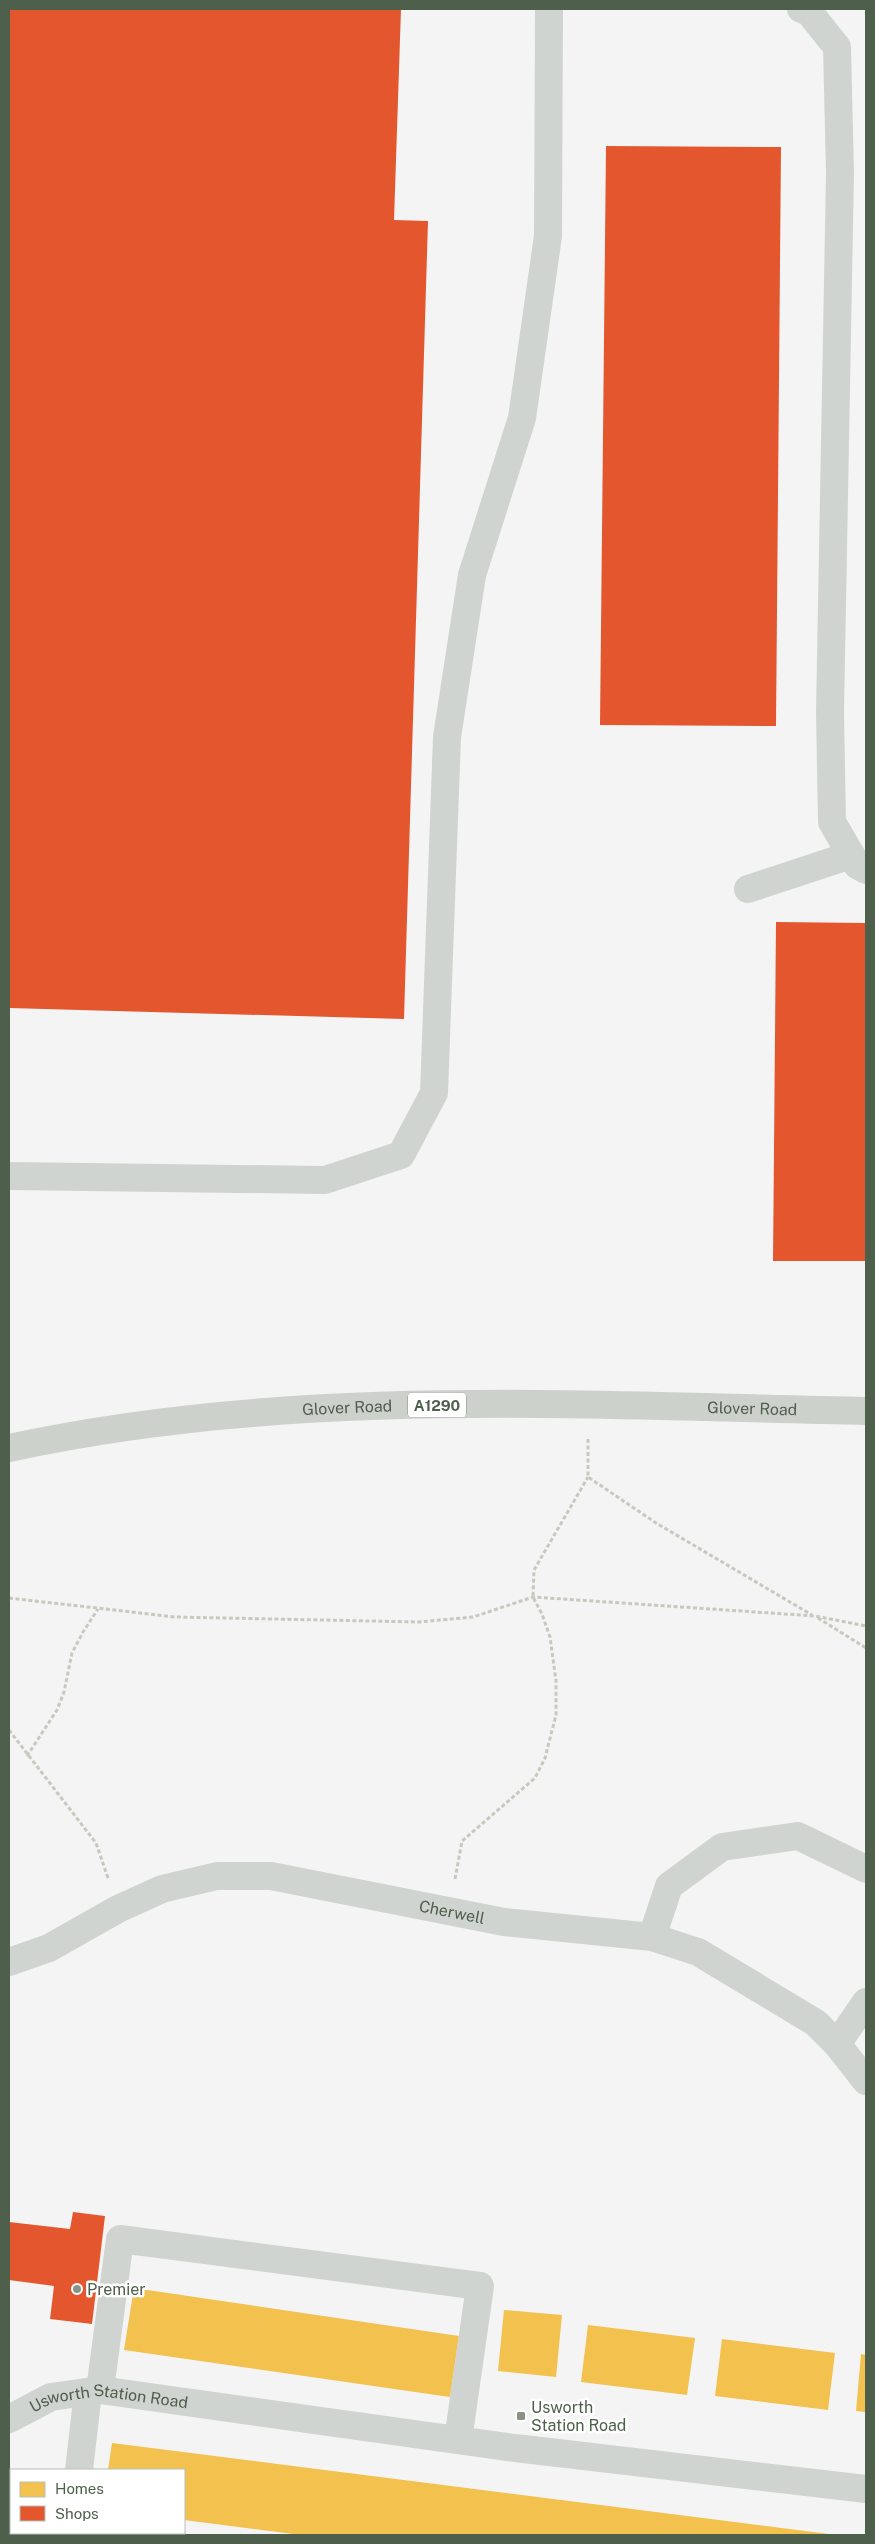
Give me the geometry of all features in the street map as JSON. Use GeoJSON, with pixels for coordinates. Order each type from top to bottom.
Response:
{"type":"FeatureCollection","features":[{"type":"Feature","properties":{"kind":"main road","name":"Glover Road"},"geometry":{"type":"LineString","coordinates":[[9,1448],[229,1413],[286,1409],[455,1404],[866,1411]]}},
{"type":"Feature","properties":{"kind":"street"},"geometry":{"type":"LineString","coordinates":[[9,1176],[324,1180],[401,1155],[434,1093],[447,737],[472,575],[522,418],[548,236],[549,9]]}},
{"type":"Feature","properties":{"kind":"street"},"geometry":{"type":"LineString","coordinates":[[748,889],[859,862],[832,822],[830,702],[840,173],[837,47],[809,12],[802,9]]}},
{"type":"Feature","properties":{"kind":"street"},"geometry":{"type":"LineString","coordinates":[[652,1937],[669,1886],[722,1846],[798,1836],[866,1869]]}},
{"type":"Feature","properties":{"kind":"street","name":"Cherwell"},"geometry":{"type":"LineString","coordinates":[[9,1962],[49,1948],[118,1909],[162,1889],[216,1876],[271,1876],[504,1922],[652,1937],[698,1952],[816,2023],[837,2044],[866,2081]]}},
{"type":"Feature","properties":{"kind":"street"},"geometry":{"type":"LineString","coordinates":[[837,2044],[866,2002]]}},
{"type":"Feature","properties":{"kind":"street"},"geometry":{"type":"LineString","coordinates":[[79,2469],[120,2239],[480,2286],[458,2440]]}},
{"type":"Feature","properties":{"kind":"street","name":"Usworth Station Road"},"geometry":{"type":"LineString","coordinates":[[9,2419],[51,2397],[94,2391],[458,2440],[866,2489]]}},
{"type":"Feature","properties":{"kind":"path"},"geometry":{"type":"LineString","coordinates":[[449,1912],[462,1841],[535,1778],[547,1749],[556,1715],[556,1681],[550,1637],[542,1614],[533,1597],[534,1570],[588,1477],[589,1405]]}},
{"type":"Feature","properties":{"kind":"path"},"geometry":{"type":"LineString","coordinates":[[588,1477],[656,1523],[866,1648]]}},
{"type":"Feature","properties":{"kind":"path"},"geometry":{"type":"LineString","coordinates":[[9,1598],[175,1617],[419,1622],[473,1617],[533,1597],[815,1616],[866,1626]]}},
{"type":"Feature","properties":{"kind":"path"},"geometry":{"type":"LineString","coordinates":[[27,1756],[57,1710],[64,1692],[72,1653],[98,1609]]}},
{"type":"Feature","properties":{"kind":"path"},"geometry":{"type":"LineString","coordinates":[[9,1730],[27,1756],[96,1843],[118,1909]]}},
{"type":"Feature","properties":{"kind":"building: Homes"},"geometry":{"type":"Polygon","coordinates":[[[134,2288],[459,2336],[450,2397],[124,2350],[134,2288]]]}},
{"type":"Feature","properties":{"kind":"building: Homes"},"geometry":{"type":"Polygon","coordinates":[[[504,2310],[562,2315],[556,2377],[498,2371],[504,2310]]]}},
{"type":"Feature","properties":{"kind":"building: Homes"},"geometry":{"type":"Polygon","coordinates":[[[588,2325],[695,2338],[687,2395],[581,2382],[588,2325]]]}},
{"type":"Feature","properties":{"kind":"building: Homes"},"geometry":{"type":"Polygon","coordinates":[[[722,2339],[835,2353],[828,2410],[715,2396],[722,2339]]]}},
{"type":"Feature","properties":{"kind":"building: Homes"},"geometry":{"type":"Polygon","coordinates":[[[861,2354],[866,2355],[866,2412],[856,2411],[861,2354]]]}},
{"type":"Feature","properties":{"kind":"building: Homes"},"geometry":{"type":"Polygon","coordinates":[[[112,2443],[829,2535],[301,2535],[185,2520],[185,2469],[108,2469],[112,2443]]]}},
{"type":"Feature","properties":{"kind":"building: Shops"},"geometry":{"type":"Polygon","coordinates":[[[9,9],[401,9],[394,220],[428,221],[404,1019],[9,1008],[9,9]]]}},
{"type":"Feature","properties":{"kind":"building: Shops"},"geometry":{"type":"Polygon","coordinates":[[[606,146],[781,147],[776,726],[600,725],[606,146]]]}},
{"type":"Feature","properties":{"kind":"building: Shops"},"geometry":{"type":"Polygon","coordinates":[[[776,922],[866,923],[866,1261],[773,1261],[776,922]]]}},
{"type":"Feature","properties":{"kind":"building: Shops"},"geometry":{"type":"Polygon","coordinates":[[[73,2212],[105,2216],[92,2324],[50,2319],[54,2286],[9,2280],[9,2222],[70,2229],[73,2212]]]}},
{"type":"Feature","properties":{"kind":"place","name":"Premier"},"geometry":{"type":"Point","coordinates":[77,2289]}},
{"type":"Feature","properties":{"kind":"place","name":"Usworth Station Road"},"geometry":{"type":"Point","coordinates":[521,2416]}}]}
